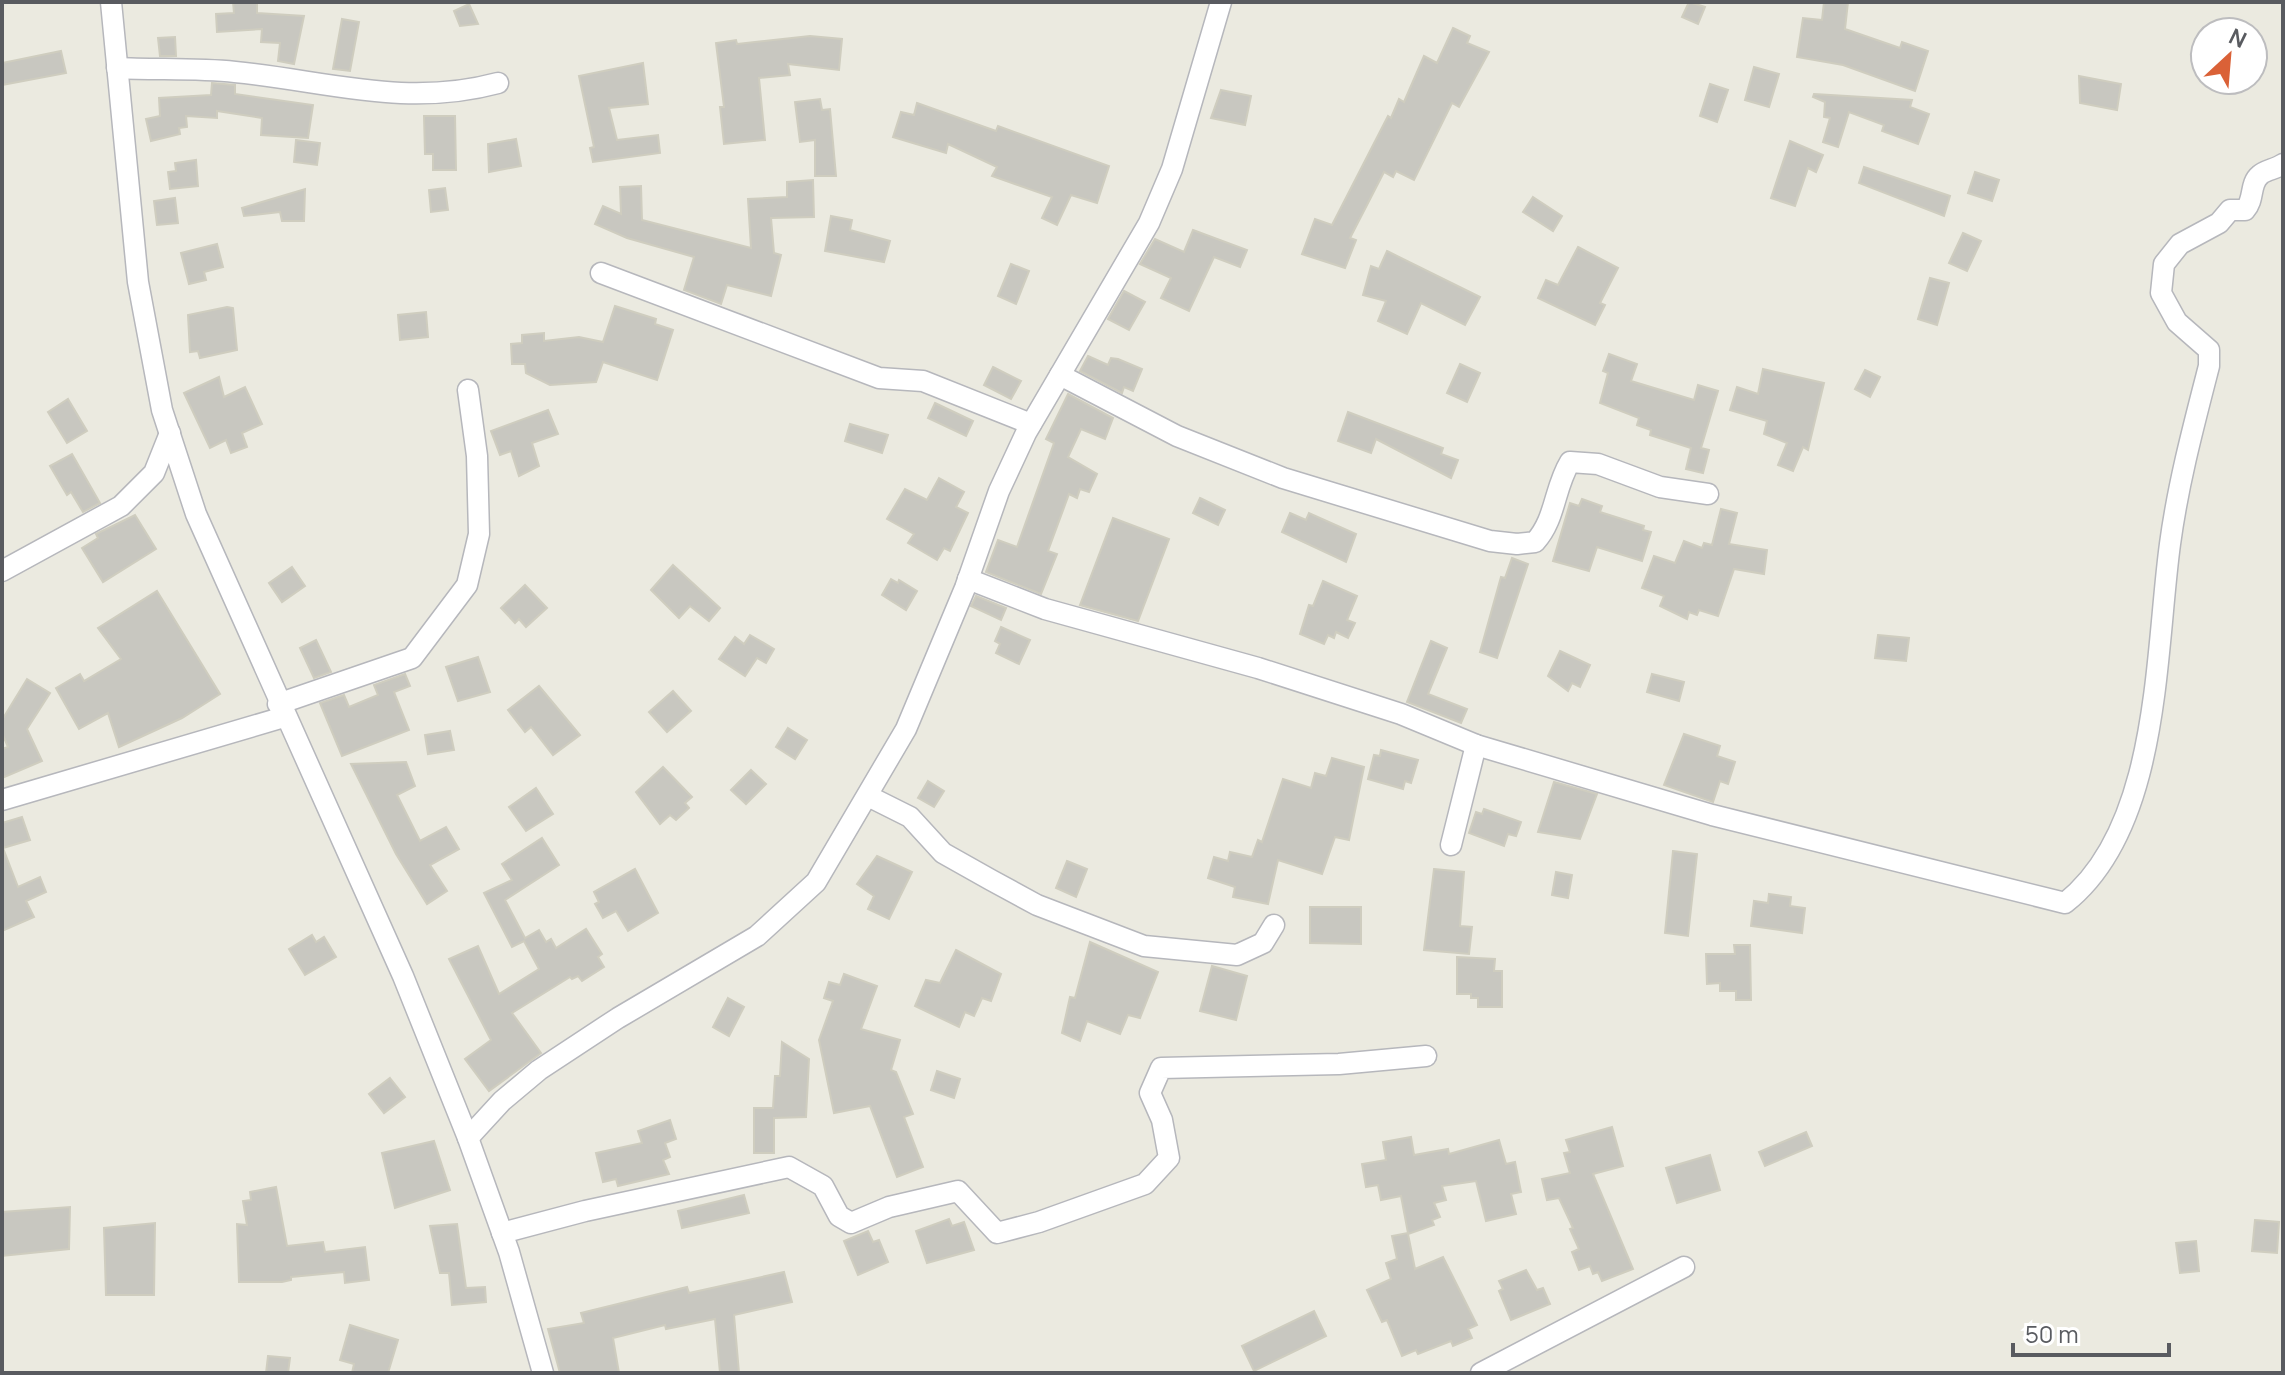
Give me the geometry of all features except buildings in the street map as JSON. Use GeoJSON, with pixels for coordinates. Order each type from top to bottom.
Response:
{"type":"FeatureCollection","features":[{"type":"Feature","properties":{"kind":"street"},"geometry":{"type":"LineString","coordinates":[[111,2],[138,282],[146,338],[170,433],[196,514],[281,710],[403,976],[468,1138],[502,1233],[543,1373]]}},
{"type":"Feature","properties":{"kind":"street"},"geometry":{"type":"LineString","coordinates":[[468,1138],[502,1101],[539,1070],[618,1018],[735,950],[788,910],[816,882],[906,729],[968,579],[999,491],[1031,424],[1149,223],[1172,169],[1221,2]]}},
{"type":"Feature","properties":{"kind":"street"},"geometry":{"type":"LineString","coordinates":[[117,68],[231,71],[370,93],[421,94],[474,90],[498,83]]}},
{"type":"Feature","properties":{"kind":"street"},"geometry":{"type":"LineString","coordinates":[[968,579],[1058,613],[1258,668],[1401,714],[1476,745],[1712,815],[2065,903],[2083,888],[2115,841],[2144,757],[2170,542],[2209,366],[2209,350],[2177,322],[2161,293],[2164,264],[2180,244],[2219,223],[2230,210],[2245,210],[2252,202],[2255,181],[2261,172],[2283,164]]}},
{"type":"Feature","properties":{"kind":"street"},"geometry":{"type":"LineString","coordinates":[[601,273],[879,378],[923,381],[1031,424]]}},
{"type":"Feature","properties":{"kind":"street"},"geometry":{"type":"LineString","coordinates":[[1060,375],[1177,436],[1283,478],[1490,541],[1535,542],[1551,520],[1555,493],[1570,462],[1598,464],[1660,487],[1708,494]]}},
{"type":"Feature","properties":{"kind":"street"},"geometry":{"type":"LineString","coordinates":[[2,800],[281,710],[412,658],[467,585],[479,534],[477,456],[468,390]]}},
{"type":"Feature","properties":{"kind":"street"},"geometry":{"type":"LineString","coordinates":[[2,571],[121,506],[154,473],[170,433]]}},
{"type":"Feature","properties":{"kind":"street"},"geometry":{"type":"LineString","coordinates":[[1451,845],[1476,745]]}},
{"type":"Feature","properties":{"kind":"street"},"geometry":{"type":"LineString","coordinates":[[868,796],[910,817],[943,853],[1002,886],[1037,905],[1144,946],[1237,955],[1263,943],[1274,925]]}},
{"type":"Feature","properties":{"kind":"street"},"geometry":{"type":"LineString","coordinates":[[502,1233],[585,1211],[789,1167],[823,1186],[839,1216],[851,1223],[889,1207],[958,1191],[997,1233],[1067,1213],[1145,1184],[1169,1158],[1162,1120],[1150,1093],[1161,1068],[1203,1070],[1339,1064],[1426,1056]]}},
{"type":"Feature","properties":{"kind":"street"},"geometry":{"type":"LineString","coordinates":[[1481,1373],[1684,1267]]}}]}
